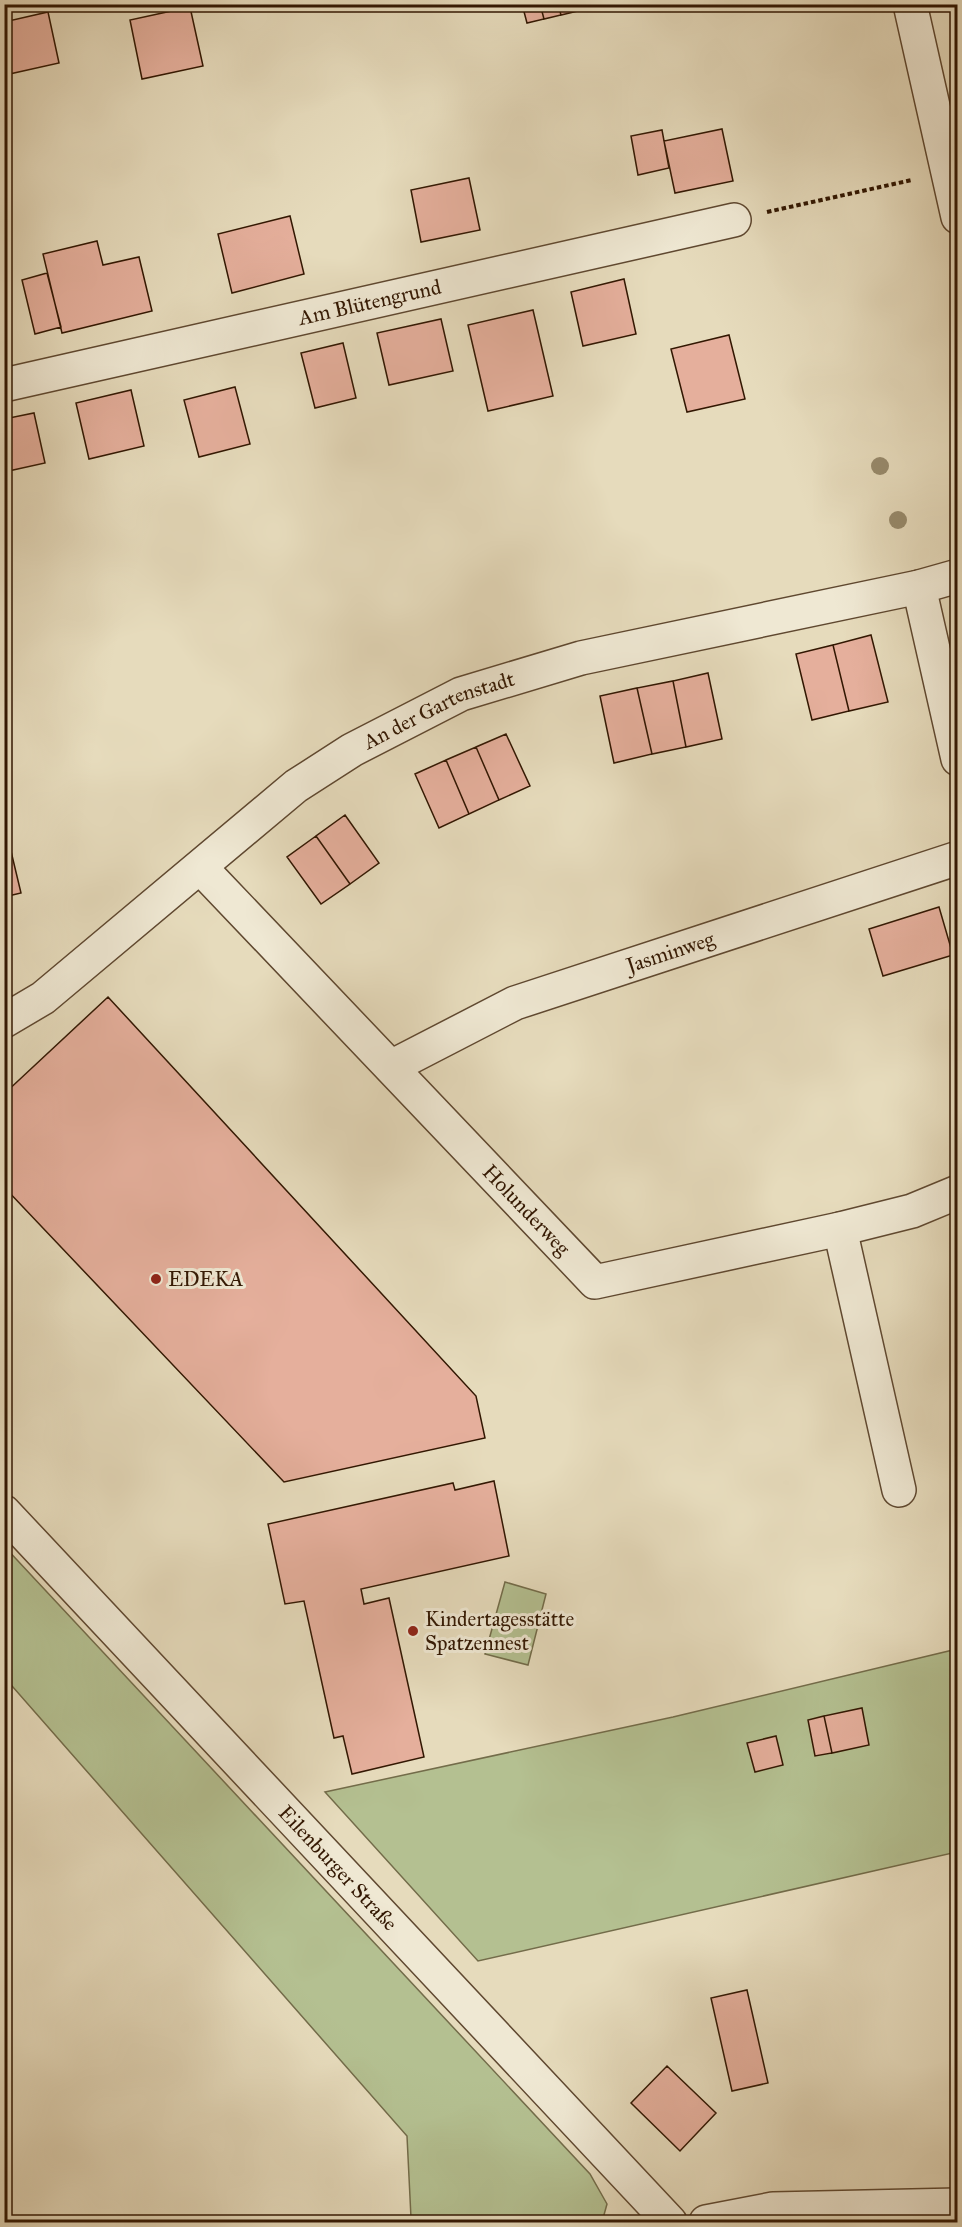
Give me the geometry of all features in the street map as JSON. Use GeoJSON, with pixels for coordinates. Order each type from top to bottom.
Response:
{"type":"FeatureCollection","features":[{"type":"Feature","properties":{"kind":"street"},"geometry":{"type":"LineString","coordinates":[[910,4],[957,217]]}},
{"type":"Feature","properties":{"kind":"street","name":"Am Blütengrund"},"geometry":{"type":"LineString","coordinates":[[4,385],[734,220]]}},
{"type":"Feature","properties":{"kind":"street","name":"An der Gartenstadt"},"geometry":{"type":"LineString","coordinates":[[4,1021],[43,998],[305,780],[352,750],[461,694],[581,658],[919,587],[957,576]]}},
{"type":"Feature","properties":{"kind":"street"},"geometry":{"type":"LineString","coordinates":[[919,587],[957,759]]}},
{"type":"Feature","properties":{"kind":"street"},"geometry":{"type":"LineString","coordinates":[[936,657],[957,693]]}},
{"type":"Feature","properties":{"kind":"street","name":"Jasminweg"},"geometry":{"type":"LineString","coordinates":[[392,1067],[515,1003],[957,858]]}},
{"type":"Feature","properties":{"kind":"street","name":"Holunderweg"},"geometry":{"type":"LineString","coordinates":[[201,868],[595,1282],[840,1229],[912,1211],[957,1192]]}},
{"type":"Feature","properties":{"kind":"street"},"geometry":{"type":"LineString","coordinates":[[840,1229],[899,1491]]}},
{"type":"Feature","properties":{"kind":"street","name":"Eilenburger Straße"},"geometry":{"type":"LineString","coordinates":[[4,1512],[670,2223]]}},
{"type":"Feature","properties":{"kind":"street"},"geometry":{"type":"LineString","coordinates":[[706,2223],[773,2209],[957,2205]]}},
{"type":"Feature","properties":{"kind":"path"},"geometry":{"type":"LineString","coordinates":[[734,220],[946,173]]}},
{"type":"Feature","properties":{"kind":"green space"},"geometry":{"type":"Polygon","coordinates":[[[4,1546],[590,2174],[607,2204],[602,2222],[380,2222],[411,2218],[407,2136],[5,1678],[4,1546]]]}},
{"type":"Feature","properties":{"kind":"green space"},"geometry":{"type":"Polygon","coordinates":[[[505,1582],[546,1594],[528,1665],[485,1654],[505,1582]]]}},
{"type":"Feature","properties":{"kind":"green space"},"geometry":{"type":"Polygon","coordinates":[[[957,1649],[957,1852],[478,1961],[325,1792],[673,1717],[957,1649]]]}},
{"type":"Feature","properties":{"kind":"building"},"geometry":{"type":"Polygon","coordinates":[[[522,4],[540,4],[544,19],[527,23],[522,4]]]}},
{"type":"Feature","properties":{"kind":"building"},"geometry":{"type":"Polygon","coordinates":[[[540,4],[558,4],[561,15],[544,19],[540,4]]]}},
{"type":"Feature","properties":{"kind":"building"},"geometry":{"type":"Polygon","coordinates":[[[558,4],[576,4],[578,11],[561,15],[558,4]]]}},
{"type":"Feature","properties":{"kind":"building"},"geometry":{"type":"Polygon","coordinates":[[[190,7],[203,66],[142,79],[130,20],[190,7]]]}},
{"type":"Feature","properties":{"kind":"building"},"geometry":{"type":"Polygon","coordinates":[[[48,12],[59,63],[5,75],[4,22],[48,12]]]}},
{"type":"Feature","properties":{"kind":"building"},"geometry":{"type":"Polygon","coordinates":[[[722,129],[733,181],[675,193],[664,141],[722,129]]]}},
{"type":"Feature","properties":{"kind":"building"},"geometry":{"type":"Polygon","coordinates":[[[662,130],[669,168],[638,175],[631,136],[662,130]]]}},
{"type":"Feature","properties":{"kind":"building"},"geometry":{"type":"Polygon","coordinates":[[[469,178],[480,230],[421,242],[411,190],[469,178]]]}},
{"type":"Feature","properties":{"kind":"building"},"geometry":{"type":"Polygon","coordinates":[[[290,216],[304,274],[232,293],[218,234],[290,216]]]}},
{"type":"Feature","properties":{"kind":"building"},"geometry":{"type":"Polygon","coordinates":[[[97,241],[103,265],[139,257],[152,311],[62,333],[43,254],[97,241]]]}},
{"type":"Feature","properties":{"kind":"building"},"geometry":{"type":"Polygon","coordinates":[[[47,273],[61,327],[35,334],[22,280],[47,273]]]}},
{"type":"Feature","properties":{"kind":"building"},"geometry":{"type":"Polygon","coordinates":[[[624,279],[636,334],[583,346],[571,292],[624,279]]]}},
{"type":"Feature","properties":{"kind":"building"},"geometry":{"type":"Polygon","coordinates":[[[533,310],[553,396],[488,411],[468,325],[533,310]]]}},
{"type":"Feature","properties":{"kind":"building"},"geometry":{"type":"Polygon","coordinates":[[[441,319],[453,371],[389,385],[377,333],[441,319]]]}},
{"type":"Feature","properties":{"kind":"building"},"geometry":{"type":"Polygon","coordinates":[[[729,335],[745,399],[687,412],[671,349],[729,335]]]}},
{"type":"Feature","properties":{"kind":"building"},"geometry":{"type":"Polygon","coordinates":[[[343,343],[356,398],[315,408],[301,353],[343,343]]]}},
{"type":"Feature","properties":{"kind":"building"},"geometry":{"type":"Polygon","coordinates":[[[235,387],[250,444],[199,457],[184,400],[235,387]]]}},
{"type":"Feature","properties":{"kind":"building"},"geometry":{"type":"Polygon","coordinates":[[[131,390],[144,446],[89,459],[76,403],[131,390]]]}},
{"type":"Feature","properties":{"kind":"building"},"geometry":{"type":"Polygon","coordinates":[[[34,413],[45,463],[4,472],[4,419],[34,413]]]}},
{"type":"Feature","properties":{"kind":"building"},"geometry":{"type":"Polygon","coordinates":[[[871,635],[888,702],[849,711],[833,645],[871,635]]]}},
{"type":"Feature","properties":{"kind":"building"},"geometry":{"type":"Polygon","coordinates":[[[833,645],[849,711],[812,720],[796,654],[833,645]]]}},
{"type":"Feature","properties":{"kind":"building"},"geometry":{"type":"Polygon","coordinates":[[[708,673],[722,739],[686,747],[673,681],[708,673]]]}},
{"type":"Feature","properties":{"kind":"building"},"geometry":{"type":"Polygon","coordinates":[[[673,681],[686,747],[652,754],[637,688],[673,681]]]}},
{"type":"Feature","properties":{"kind":"building"},"geometry":{"type":"Polygon","coordinates":[[[637,688],[652,754],[614,763],[600,696],[637,688]]]}},
{"type":"Feature","properties":{"kind":"building"},"geometry":{"type":"Polygon","coordinates":[[[506,734],[530,786],[499,800],[476,747],[506,734]]]}},
{"type":"Feature","properties":{"kind":"building"},"geometry":{"type":"Polygon","coordinates":[[[476,747],[499,800],[469,814],[446,760],[476,747]]]}},
{"type":"Feature","properties":{"kind":"building"},"geometry":{"type":"Polygon","coordinates":[[[446,760],[469,814],[439,828],[415,774],[446,760]]]}},
{"type":"Feature","properties":{"kind":"building"},"geometry":{"type":"Polygon","coordinates":[[[345,815],[379,863],[350,884],[316,836],[345,815]]]}},
{"type":"Feature","properties":{"kind":"building"},"geometry":{"type":"Polygon","coordinates":[[[4,822],[21,893],[4,897],[4,822]]]}},
{"type":"Feature","properties":{"kind":"building"},"geometry":{"type":"Polygon","coordinates":[[[316,836],[350,884],[321,904],[287,857],[316,836]]]}},
{"type":"Feature","properties":{"kind":"building"},"geometry":{"type":"Polygon","coordinates":[[[939,907],[953,955],[883,976],[869,929],[939,907]]]}},
{"type":"Feature","properties":{"kind":"building"},"geometry":{"type":"Polygon","coordinates":[[[108,997],[476,1396],[485,1438],[284,1482],[4,1187],[4,1094],[108,997]]]}},
{"type":"Feature","properties":{"kind":"building"},"geometry":{"type":"Polygon","coordinates":[[[494,1481],[509,1556],[361,1589],[364,1604],[389,1598],[424,1757],[352,1774],[343,1736],[334,1738],[304,1601],[285,1604],[268,1524],[453,1483],[455,1490],[494,1481]]]}},
{"type":"Feature","properties":{"kind":"building"},"geometry":{"type":"Polygon","coordinates":[[[862,1708],[869,1745],[832,1753],[824,1716],[862,1708]]]}},
{"type":"Feature","properties":{"kind":"building"},"geometry":{"type":"Polygon","coordinates":[[[824,1716],[832,1753],[815,1756],[808,1720],[824,1716]]]}},
{"type":"Feature","properties":{"kind":"building"},"geometry":{"type":"Polygon","coordinates":[[[776,1736],[783,1765],[755,1772],[747,1743],[776,1736]]]}},
{"type":"Feature","properties":{"kind":"building"},"geometry":{"type":"Polygon","coordinates":[[[747,1990],[768,2083],[732,2091],[711,1998],[747,1990]]]}},
{"type":"Feature","properties":{"kind":"building"},"geometry":{"type":"Polygon","coordinates":[[[667,2066],[716,2113],[680,2151],[631,2103],[667,2066]]]}},
{"type":"Feature","properties":{"kind":"place","name":"EDEKA"},"geometry":{"type":"Point","coordinates":[156,1279]}},
{"type":"Feature","properties":{"kind":"place","name":"Kindertagesstätte Spatzennest"},"geometry":{"type":"Point","coordinates":[413,1631]}}]}
